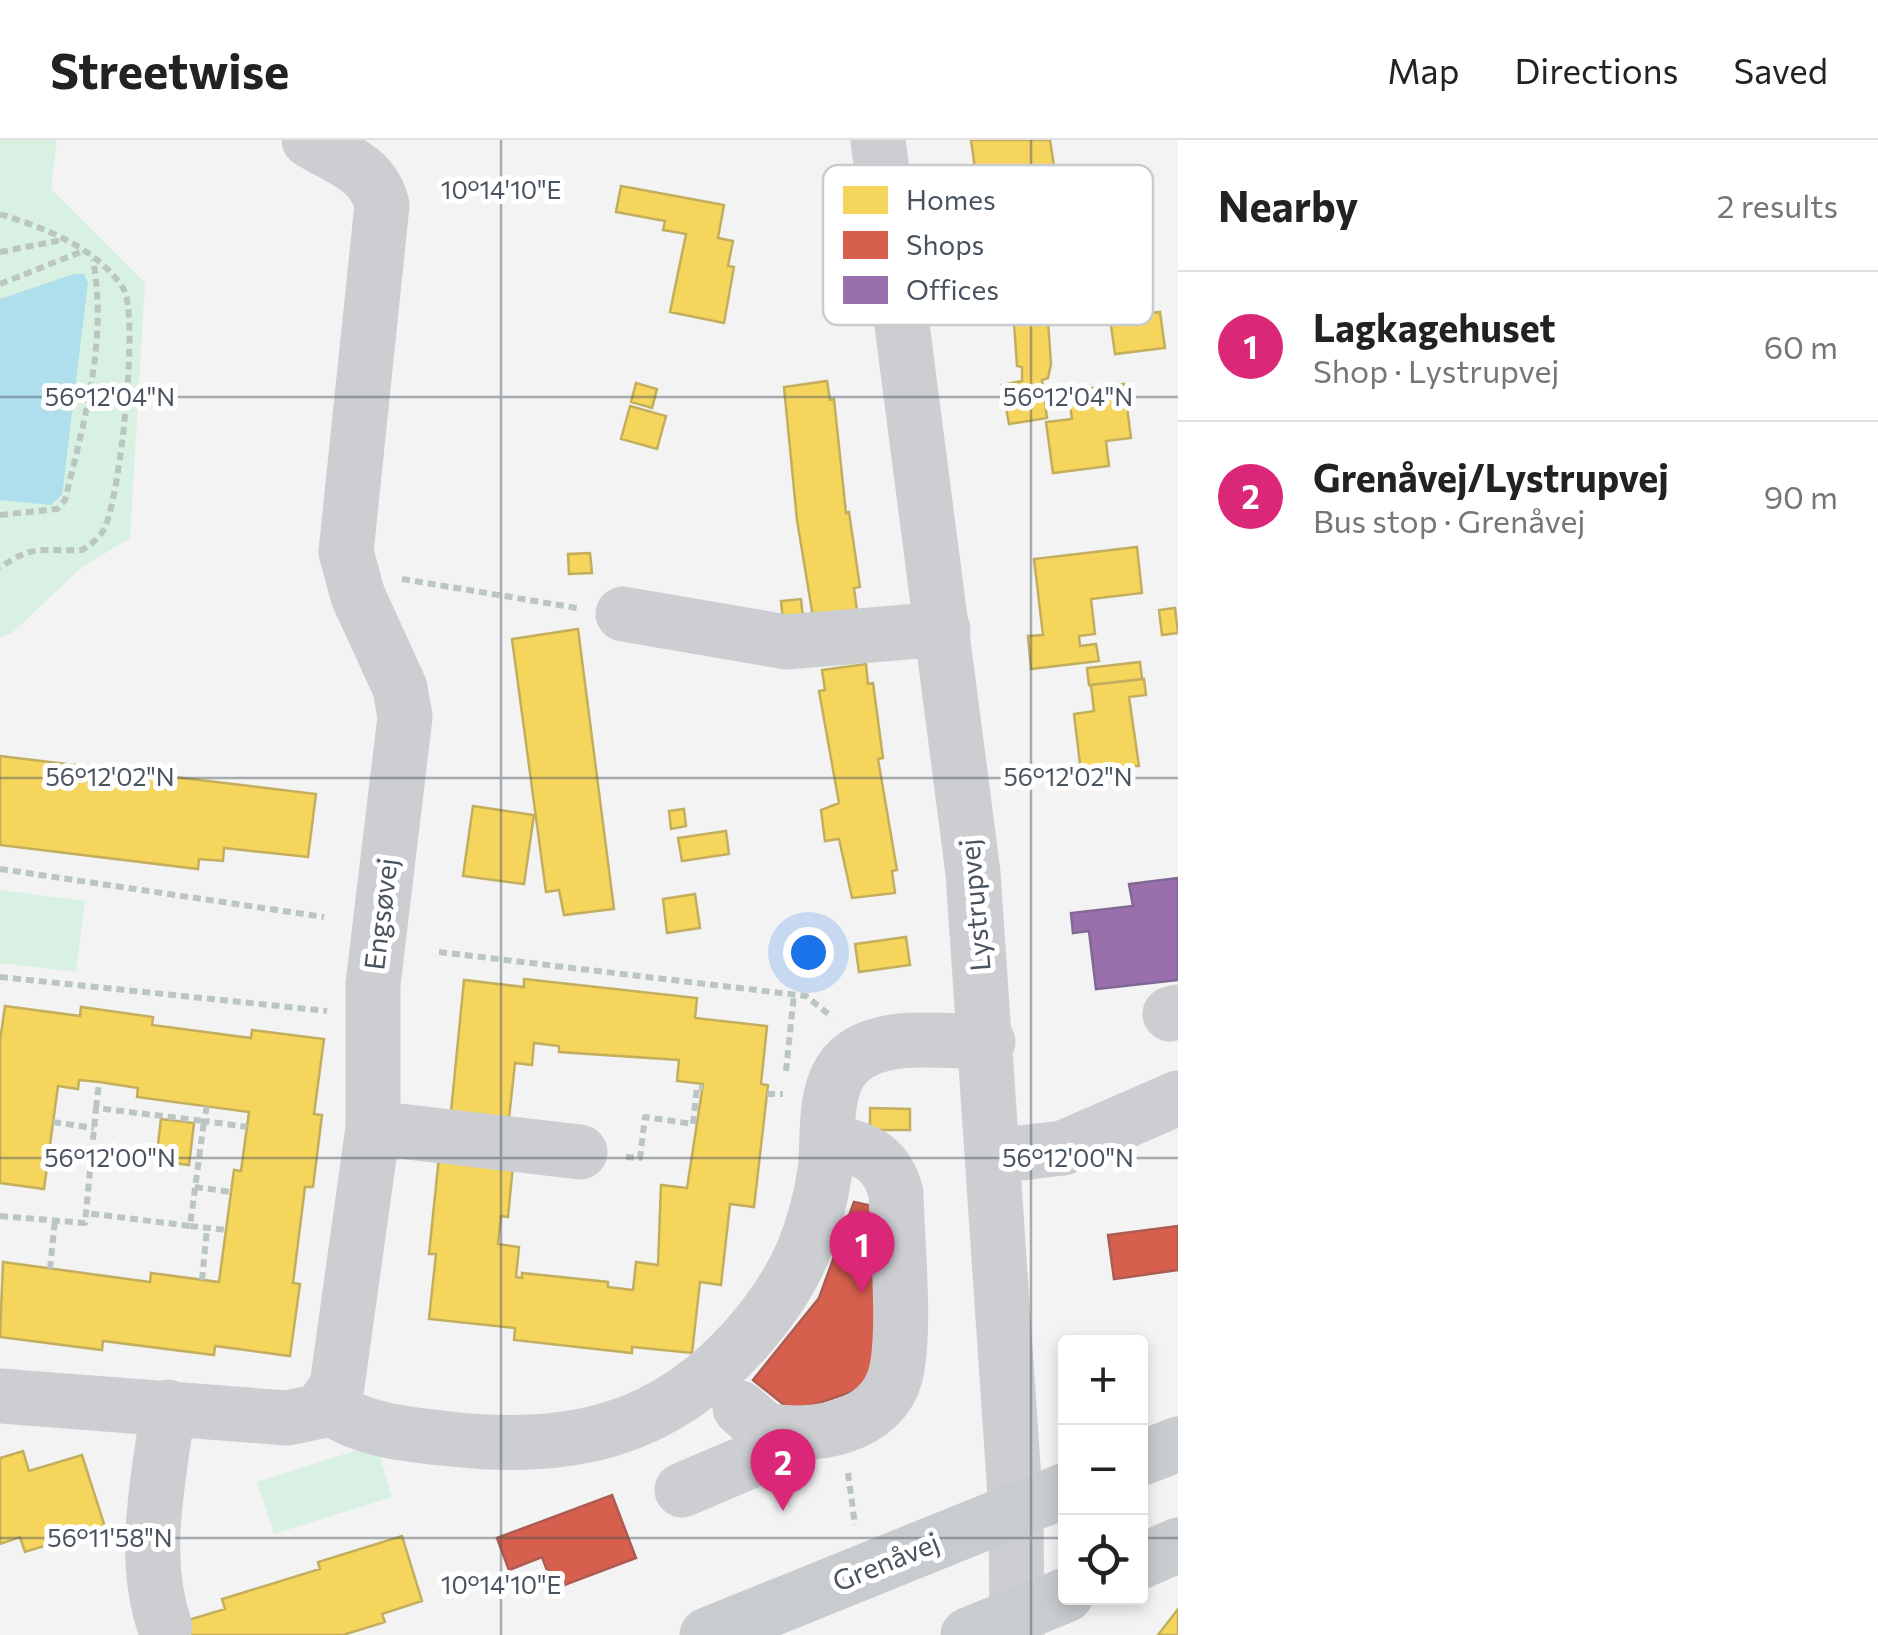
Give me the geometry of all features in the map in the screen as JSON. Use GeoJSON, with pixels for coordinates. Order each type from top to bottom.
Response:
{"type":"FeatureCollection","features":[{"type":"Feature","properties":{"kind":"main road"},"geometry":{"type":"LineString","coordinates":[[1148,1456],[1178,1444]]}},
{"type":"Feature","properties":{"kind":"main road","name":"Grenåvej"},"geometry":{"type":"LineString","coordinates":[[707,1635],[1058,1493]]}},
{"type":"Feature","properties":{"kind":"main road"},"geometry":{"type":"LineString","coordinates":[[1148,1558],[1178,1545]]}},
{"type":"Feature","properties":{"kind":"main road"},"geometry":{"type":"LineString","coordinates":[[968,1635],[1034,1615]]}},
{"type":"Feature","properties":{"kind":"street","name":"Engsøvej"},"geometry":{"type":"LineString","coordinates":[[309,140],[362,170],[379,190],[382,205],[346,544],[358,596],[405,709],[372,1016],[373,1128],[341,1370],[327,1406]]}},
{"type":"Feature","properties":{"kind":"street","name":"Lystrupvej"},"geometry":{"type":"LineString","coordinates":[[878,140],[881,165]]}},
{"type":"Feature","properties":{"kind":"street","name":"Lystrupvej"},"geometry":{"type":"LineString","coordinates":[[903,325],[974,873],[1016,1510],[1034,1615]]}},
{"type":"Feature","properties":{"kind":"street"},"geometry":{"type":"LineString","coordinates":[[623,614],[786,642],[943,629]]}},
{"type":"Feature","properties":{"kind":"street"},"geometry":{"type":"LineString","coordinates":[[0,1396],[287,1418],[310,1415],[327,1406],[359,1424],[395,1432],[506,1442],[561,1440],[644,1418],[710,1378],[775,1304],[802,1253],[820,1198],[834,1085],[848,1061],[860,1053],[900,1042],[988,1042]]}},
{"type":"Feature","properties":{"kind":"street"},"geometry":{"type":"LineString","coordinates":[[995,1156],[1063,1148],[1178,1098]]}},
{"type":"Feature","properties":{"kind":"street"},"geometry":{"type":"LineString","coordinates":[[373,1128],[580,1152]]}},
{"type":"Feature","properties":{"kind":"street"},"geometry":{"type":"LineString","coordinates":[[710,1378],[766,1430],[817,1435],[841,1428],[880,1398],[896,1371],[896,1193],[882,1160],[866,1150],[828,1141]]}},
{"type":"Feature","properties":{"kind":"street"},"geometry":{"type":"LineString","coordinates":[[165,1627],[152,1590],[152,1544],[168,1407]]}},
{"type":"Feature","properties":{"kind":"street"},"geometry":{"type":"LineString","coordinates":[[682,1490],[755,1459],[766,1430]]}},
{"type":"Feature","properties":{"kind":"path"},"geometry":{"type":"LineString","coordinates":[[0,214],[84,251],[114,277],[130,304],[126,411],[104,532],[82,550],[35,548],[21,552],[0,568]]}},
{"type":"Feature","properties":{"kind":"path"},"geometry":{"type":"LineString","coordinates":[[0,252],[65,240]]}},
{"type":"Feature","properties":{"kind":"path"},"geometry":{"type":"LineString","coordinates":[[0,284],[84,251]]}},
{"type":"Feature","properties":{"kind":"path"},"geometry":{"type":"LineString","coordinates":[[0,516],[57,509],[65,500],[98,338],[98,290],[92,258]]}},
{"type":"Feature","properties":{"kind":"path"},"geometry":{"type":"LineString","coordinates":[[358,596],[402,579],[623,614]]}},
{"type":"Feature","properties":{"kind":"path"},"geometry":{"type":"LineString","coordinates":[[0,869],[324,917]]}},
{"type":"Feature","properties":{"kind":"path"},"geometry":{"type":"LineString","coordinates":[[439,952],[794,994],[820,1003],[860,1053]]}},
{"type":"Feature","properties":{"kind":"path"},"geometry":{"type":"LineString","coordinates":[[0,977],[372,1016]]}},
{"type":"Feature","properties":{"kind":"path"},"geometry":{"type":"LineString","coordinates":[[766,1094],[783,1096],[794,994]]}},
{"type":"Feature","properties":{"kind":"path"},"geometry":{"type":"LineString","coordinates":[[0,1216],[85,1223],[98,1082]]}},
{"type":"Feature","properties":{"kind":"path"},"geometry":{"type":"LineString","coordinates":[[580,1152],[640,1158],[645,1118],[693,1124],[697,1087],[703,1088]]}},
{"type":"Feature","properties":{"kind":"path"},"geometry":{"type":"LineString","coordinates":[[190,1226],[206,1106]]}},
{"type":"Feature","properties":{"kind":"path"},"geometry":{"type":"LineString","coordinates":[[96,1108],[246,1127]]}},
{"type":"Feature","properties":{"kind":"path"},"geometry":{"type":"LineString","coordinates":[[53,1122],[94,1128]]}},
{"type":"Feature","properties":{"kind":"path"},"geometry":{"type":"LineString","coordinates":[[195,1186],[230,1192]]}},
{"type":"Feature","properties":{"kind":"path"},"geometry":{"type":"LineString","coordinates":[[86,1212],[226,1230]]}},
{"type":"Feature","properties":{"kind":"path"},"geometry":{"type":"LineString","coordinates":[[50,1269],[55,1220]]}},
{"type":"Feature","properties":{"kind":"path"},"geometry":{"type":"LineString","coordinates":[[202,1280],[207,1228]]}},
{"type":"Feature","properties":{"kind":"path"},"geometry":{"type":"LineString","coordinates":[[841,1428],[862,1572]]}},
{"type":"Feature","properties":{"kind":"green space"},"geometry":{"type":"Polygon","coordinates":[[[0,140],[57,140],[51,189],[145,283],[130,538],[81,568],[13,632],[0,638],[0,140]]]}},
{"type":"Feature","properties":{"kind":"green space"},"geometry":{"type":"Polygon","coordinates":[[[0,890],[85,901],[76,972],[0,963],[0,890]]]}},
{"type":"Feature","properties":{"kind":"green space"},"geometry":{"type":"Polygon","coordinates":[[[376,1444],[392,1497],[274,1534],[257,1482],[376,1444]]]}},
{"type":"Feature","properties":{"kind":"water"},"geometry":{"type":"Polygon","coordinates":[[[84,274],[88,283],[62,495],[51,505],[0,500],[0,299],[84,274]]]}},
{"type":"Feature","properties":{"kind":"building: Homes"},"geometry":{"type":"Polygon","coordinates":[[[971,140],[1050,140],[1054,165],[974,165],[971,140]]]}},
{"type":"Feature","properties":{"kind":"building: Homes"},"geometry":{"type":"Polygon","coordinates":[[[621,186],[724,205],[718,238],[733,241],[728,266],[734,267],[724,323],[670,312],[686,234],[663,230],[665,221],[616,212],[621,186]]]}},
{"type":"Feature","properties":{"kind":"building: Homes"},"geometry":{"type":"Polygon","coordinates":[[[1160,312],[1165,348],[1115,354],[1111,325],[1153,325],[1153,313],[1160,312]]]}},
{"type":"Feature","properties":{"kind":"building: Homes"},"geometry":{"type":"Polygon","coordinates":[[[1014,325],[1048,325],[1051,364],[1048,378],[1042,380],[1047,418],[1009,424],[1002,385],[1022,381],[1022,367],[1017,366],[1014,325]]]}},
{"type":"Feature","properties":{"kind":"building: Homes"},"geometry":{"type":"Polygon","coordinates":[[[827,381],[830,400],[834,399],[846,513],[849,512],[860,587],[854,588],[857,611],[813,617],[797,520],[784,387],[827,381]]]}},
{"type":"Feature","properties":{"kind":"building: Homes"},"geometry":{"type":"Polygon","coordinates":[[[636,383],[657,389],[652,408],[631,402],[636,383]]]}},
{"type":"Feature","properties":{"kind":"building: Homes"},"geometry":{"type":"Polygon","coordinates":[[[1124,384],[1131,438],[1106,441],[1109,466],[1053,473],[1046,422],[1072,419],[1068,391],[1124,384]]]}},
{"type":"Feature","properties":{"kind":"building: Homes"},"geometry":{"type":"Polygon","coordinates":[[[630,406],[666,416],[657,449],[621,439],[630,406]]]}},
{"type":"Feature","properties":{"kind":"building: Homes"},"geometry":{"type":"Polygon","coordinates":[[[1137,547],[1142,593],[1091,599],[1095,634],[1079,636],[1080,646],[1096,644],[1099,661],[1031,669],[1028,636],[1043,635],[1034,559],[1137,547]]]}},
{"type":"Feature","properties":{"kind":"building: Homes"},"geometry":{"type":"Polygon","coordinates":[[[590,553],[592,573],[569,574],[568,554],[590,553]]]}},
{"type":"Feature","properties":{"kind":"building: Homes"},"geometry":{"type":"Polygon","coordinates":[[[801,599],[803,618],[783,620],[781,601],[801,599]]]}},
{"type":"Feature","properties":{"kind":"building: Homes"},"geometry":{"type":"Polygon","coordinates":[[[1175,608],[1178,633],[1162,635],[1159,610],[1175,608]]]}},
{"type":"Feature","properties":{"kind":"building: Homes"},"geometry":{"type":"Polygon","coordinates":[[[578,629],[614,909],[564,915],[559,890],[546,892],[512,639],[578,629]]]}},
{"type":"Feature","properties":{"kind":"building: Homes"},"geometry":{"type":"Polygon","coordinates":[[[1140,662],[1142,679],[1089,685],[1087,668],[1140,662]]]}},
{"type":"Feature","properties":{"kind":"building: Homes"},"geometry":{"type":"Polygon","coordinates":[[[866,664],[868,684],[873,683],[883,758],[878,759],[897,870],[892,871],[895,893],[852,898],[839,839],[825,841],[821,810],[839,803],[819,691],[825,690],[822,670],[866,664]]]}},
{"type":"Feature","properties":{"kind":"building: Homes"},"geometry":{"type":"Polygon","coordinates":[[[1144,679],[1146,695],[1129,697],[1139,766],[1081,772],[1074,714],[1094,711],[1091,685],[1144,679]]]}},
{"type":"Feature","properties":{"kind":"building: Homes"},"geometry":{"type":"Polygon","coordinates":[[[0,756],[316,794],[308,857],[224,848],[223,861],[199,859],[198,869],[0,845],[0,756]]]}},
{"type":"Feature","properties":{"kind":"building: Homes"},"geometry":{"type":"Polygon","coordinates":[[[473,806],[534,815],[524,884],[463,876],[473,806]]]}},
{"type":"Feature","properties":{"kind":"building: Homes"},"geometry":{"type":"Polygon","coordinates":[[[684,809],[686,826],[671,829],[669,811],[684,809]]]}},
{"type":"Feature","properties":{"kind":"building: Homes"},"geometry":{"type":"Polygon","coordinates":[[[726,831],[729,854],[682,861],[678,838],[726,831]]]}},
{"type":"Feature","properties":{"kind":"building: Homes"},"geometry":{"type":"Polygon","coordinates":[[[695,894],[700,928],[667,933],[663,899],[695,894]]]}},
{"type":"Feature","properties":{"kind":"building: Homes"},"geometry":{"type":"Polygon","coordinates":[[[906,937],[910,965],[859,972],[855,944],[906,937]]]}},
{"type":"Feature","properties":{"kind":"building: Homes"},"geometry":{"type":"Polygon","coordinates":[[[524,979],[697,998],[695,1018],[767,1026],[761,1084],[768,1085],[754,1207],[730,1204],[721,1285],[700,1282],[692,1353],[632,1347],[632,1353],[514,1340],[515,1328],[429,1319],[436,1254],[429,1254],[439,1157],[513,1165],[508,1217],[501,1216],[498,1244],[519,1247],[516,1277],[522,1278],[522,1273],[608,1282],[608,1287],[633,1290],[636,1262],[658,1265],[661,1185],[687,1188],[703,1084],[677,1081],[679,1060],[559,1052],[559,1046],[534,1043],[532,1065],[515,1063],[509,1118],[451,1112],[464,980],[524,987],[524,979]]]}},
{"type":"Feature","properties":{"kind":"building: Homes"},"geometry":{"type":"Polygon","coordinates":[[[5,1006],[80,1016],[81,1007],[153,1017],[152,1025],[251,1038],[252,1030],[324,1039],[314,1114],[322,1115],[313,1187],[305,1187],[293,1283],[300,1284],[290,1356],[215,1346],[214,1355],[103,1341],[102,1350],[0,1337],[3,1262],[150,1282],[151,1273],[219,1282],[234,1170],[241,1171],[249,1112],[137,1097],[138,1088],[79,1080],[78,1089],[58,1086],[44,1189],[0,1183],[0,1041],[5,1006]]]}},
{"type":"Feature","properties":{"kind":"building: Homes"},"geometry":{"type":"Polygon","coordinates":[[[870,1108],[910,1109],[910,1130],[870,1130],[870,1108]]]}},
{"type":"Feature","properties":{"kind":"building: Homes"},"geometry":{"type":"Polygon","coordinates":[[[161,1119],[194,1123],[189,1165],[156,1161],[161,1119]]]}},
{"type":"Feature","properties":{"kind":"building: Homes"},"geometry":{"type":"Polygon","coordinates":[[[23,1451],[29,1471],[82,1455],[105,1527],[25,1552],[20,1537],[0,1544],[0,1458],[23,1451]]]}},
{"type":"Feature","properties":{"kind":"building: Homes"},"geometry":{"type":"Polygon","coordinates":[[[402,1536],[422,1601],[382,1614],[385,1622],[343,1635],[139,1635],[225,1609],[222,1599],[320,1569],[318,1562],[402,1536]]]}},
{"type":"Feature","properties":{"kind":"building: Homes"},"geometry":{"type":"Polygon","coordinates":[[[1178,1609],[1178,1635],[1158,1635],[1178,1609]]]}},
{"type":"Feature","properties":{"kind":"building: Shops"},"geometry":{"type":"Polygon","coordinates":[[[854,1202],[877,1207],[874,1384],[793,1412],[753,1380],[819,1298],[854,1202]]]}},
{"type":"Feature","properties":{"kind":"building: Shops"},"geometry":{"type":"Polygon","coordinates":[[[1178,1226],[1178,1270],[1114,1279],[1108,1235],[1178,1226]]]}},
{"type":"Feature","properties":{"kind":"building: Shops"},"geometry":{"type":"Polygon","coordinates":[[[612,1495],[636,1558],[554,1589],[542,1557],[509,1570],[497,1538],[612,1495]]]}},
{"type":"Feature","properties":{"kind":"building: Offices"},"geometry":{"type":"Polygon","coordinates":[[[1178,878],[1178,980],[1096,989],[1089,931],[1073,933],[1071,913],[1133,906],[1129,884],[1178,878]]]}},
{"type":"Feature","properties":{"kind":"place","name":"Lagkagehuset"},"geometry":{"type":"Point","coordinates":[862,1293]}},
{"type":"Feature","properties":{"kind":"place","name":"Grenåvej/Lystrupvej"},"geometry":{"type":"Point","coordinates":[783,1511]}}]}
